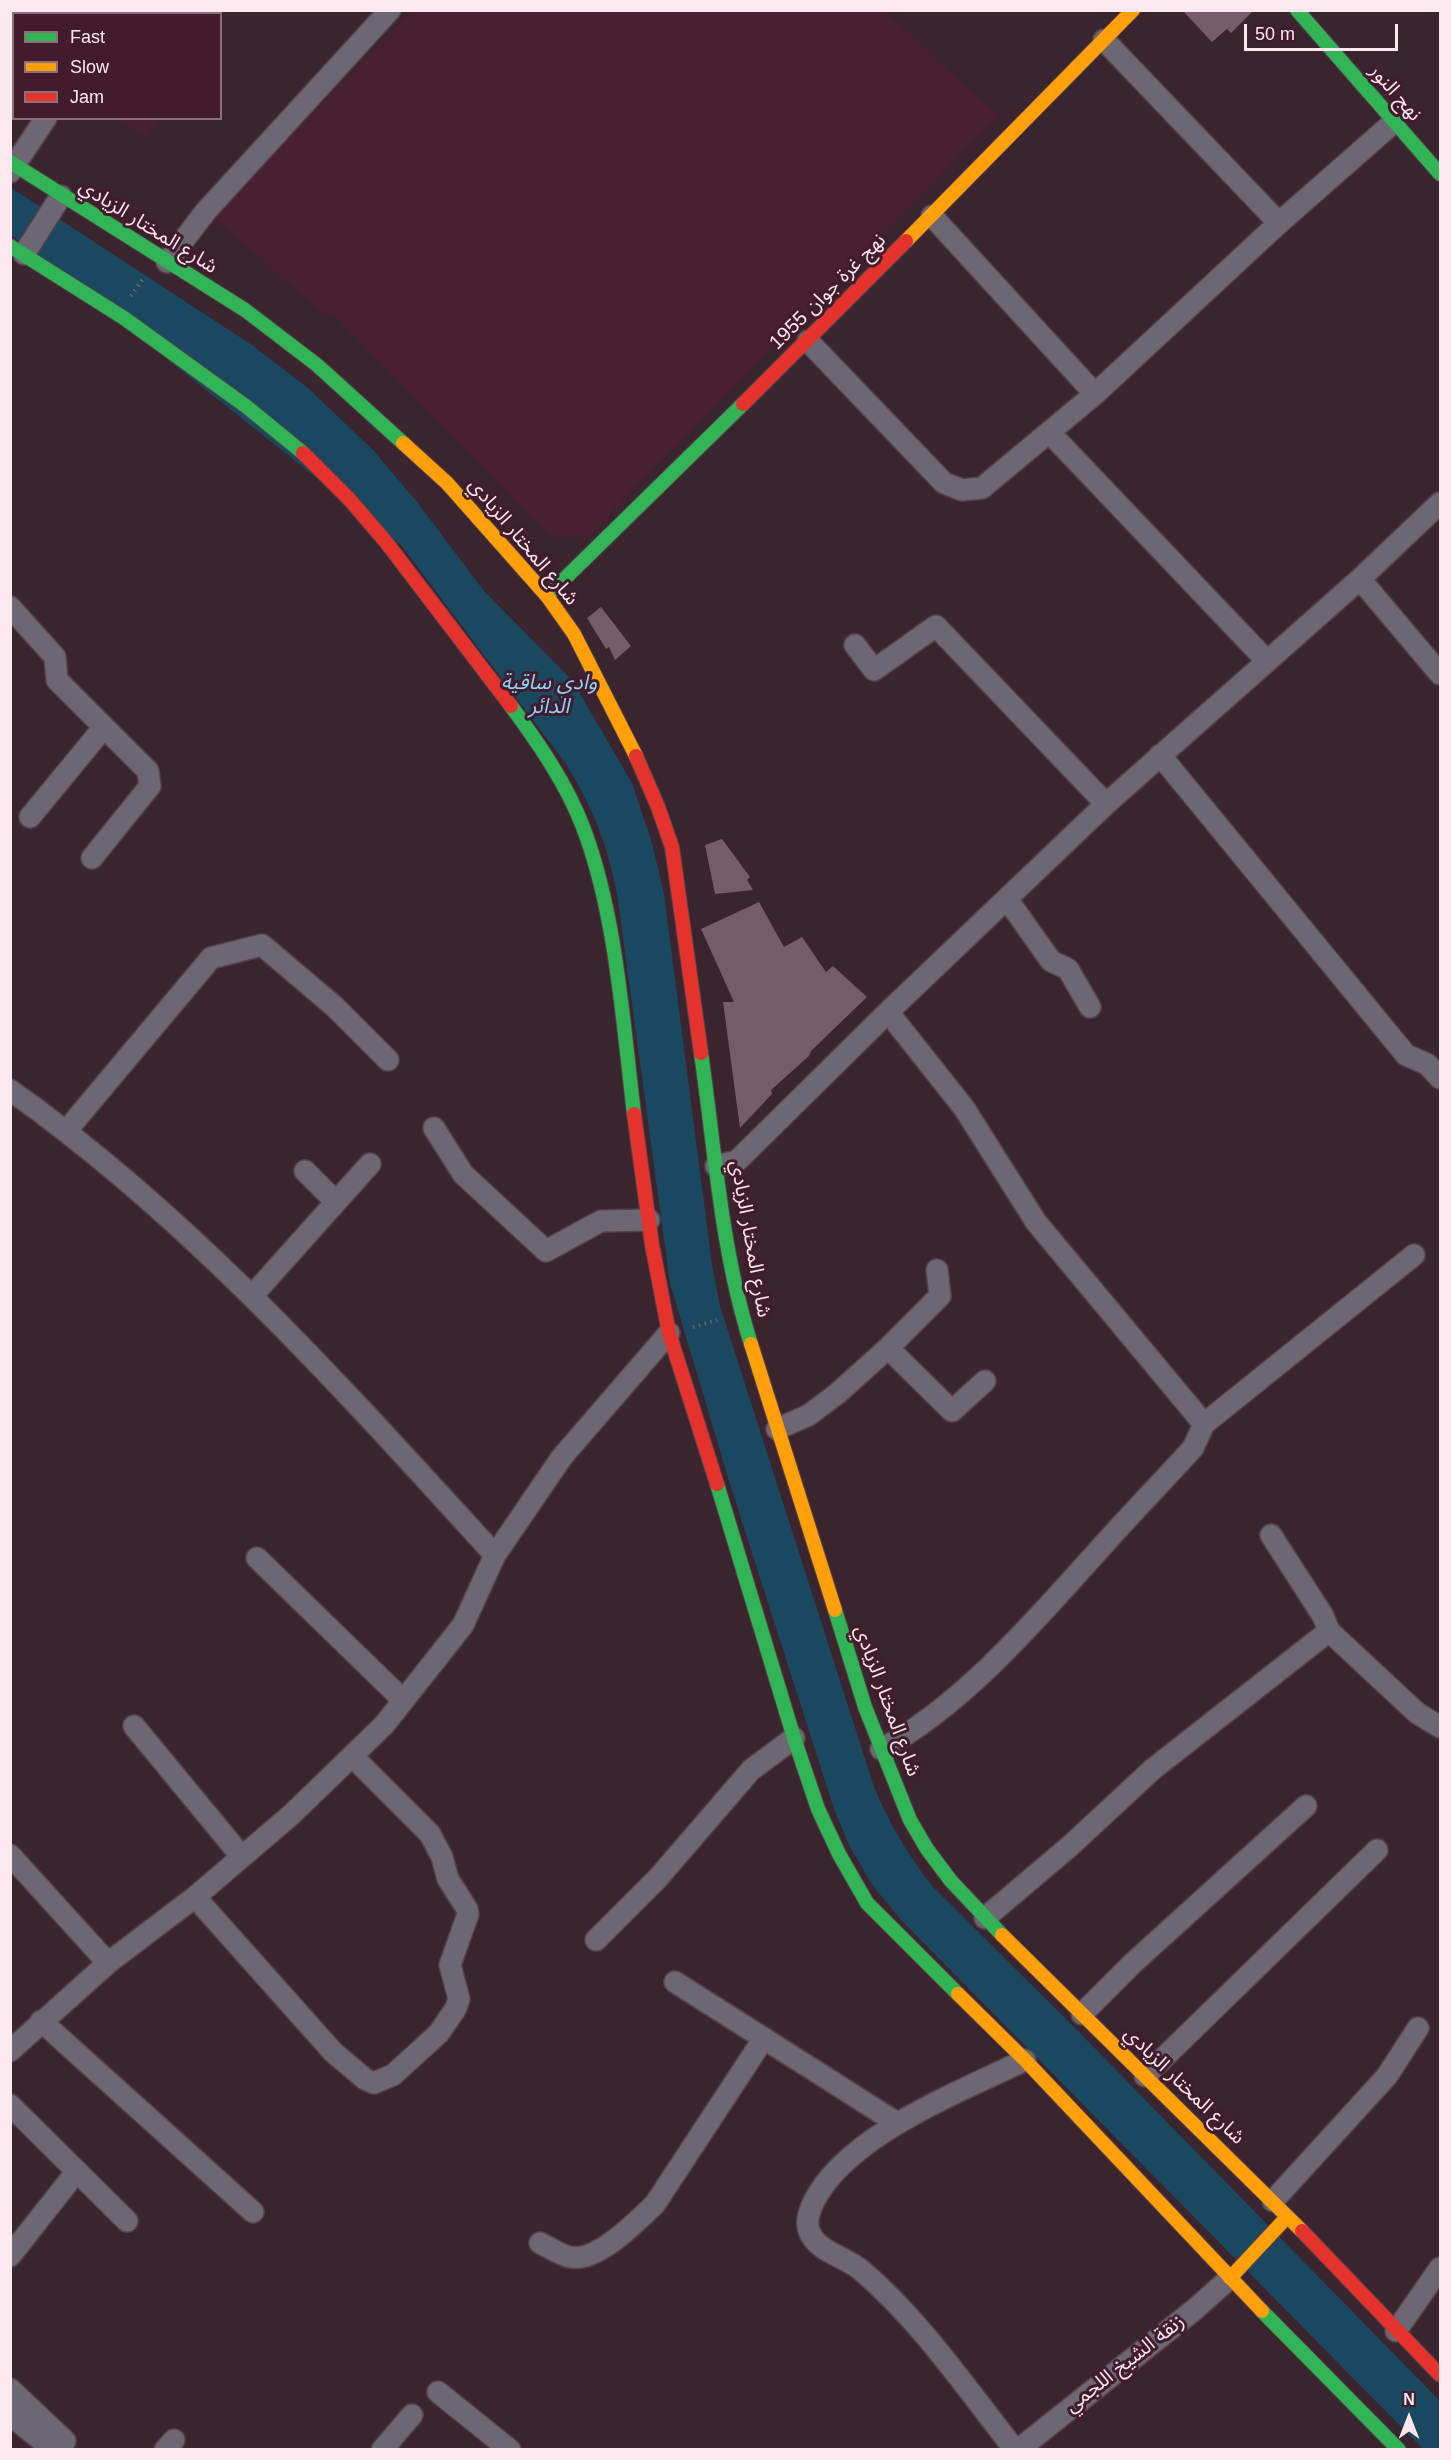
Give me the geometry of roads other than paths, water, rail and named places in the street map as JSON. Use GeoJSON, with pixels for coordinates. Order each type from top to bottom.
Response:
{"type":"FeatureCollection","features":[{"type":"Feature","properties":{"kind":"street"},"geometry":{"type":"LineString","coordinates":[[167,262],[206,211],[390,10]]}},
{"type":"Feature","properties":{"kind":"street","name":"نهج غرة جوان 1955"},"geometry":{"type":"LineString","coordinates":[[547,596],[808,341],[1133,10]]}},
{"type":"Feature","properties":{"kind":"street","name":"نهج النور"},"geometry":{"type":"LineString","coordinates":[[1297,10],[1440,174]]}},
{"type":"Feature","properties":{"kind":"street"},"geometry":{"type":"LineString","coordinates":[[1104,40],[1279,223]]}},
{"type":"Feature","properties":{"kind":"street"},"geometry":{"type":"LineString","coordinates":[[12,166],[45,120]]}},
{"type":"Feature","properties":{"kind":"street"},"geometry":{"type":"LineString","coordinates":[[808,341],[944,483],[962,490],[981,488],[1095,394],[1279,223],[1394,122]]}},
{"type":"Feature","properties":{"kind":"street","name":"شارع المختار الزيادي"},"geometry":{"type":"LineString","coordinates":[[12,166],[56,203],[167,262],[245,310],[317,365],[447,483],[547,596],[574,634],[635,754],[658,807],[672,848],[716,1166],[731,1267],[741,1313],[865,1707],[910,1820],[927,1849],[951,1881],[985,1918],[1273,2200],[1440,2375]]}},
{"type":"Feature","properties":{"kind":"street"},"geometry":{"type":"LineString","coordinates":[[56,203],[19,254],[118,315],[212,380],[285,436],[333,481],[379,535],[527,728],[554,769],[578,815],[592,854],[604,899],[621,1006],[658,1286],[669,1333],[818,1809],[838,1854],[867,1903],[1025,2060],[1230,2278],[1399,2450]]}},
{"type":"Feature","properties":{"kind":"street"},"geometry":{"type":"LineString","coordinates":[[932,216],[1095,394]]}},
{"type":"Feature","properties":{"kind":"street"},"geometry":{"type":"LineString","coordinates":[[1050,433],[1266,660]]}},
{"type":"Feature","properties":{"kind":"street"},"geometry":{"type":"LineString","coordinates":[[716,1166],[737,1161],[888,1011],[1106,804],[1360,579],[1440,503]]}},
{"type":"Feature","properties":{"kind":"street"},"geometry":{"type":"LineString","coordinates":[[1360,579],[1440,675]]}},
{"type":"Feature","properties":{"kind":"street"},"geometry":{"type":"LineString","coordinates":[[10,607],[56,657],[57,680],[148,771],[150,786],[92,858]]}},
{"type":"Feature","properties":{"kind":"street"},"geometry":{"type":"LineString","coordinates":[[855,645],[874,670],[936,626],[1106,804]]}},
{"type":"Feature","properties":{"kind":"street"},"geometry":{"type":"LineString","coordinates":[[30,817],[104,727]]}},
{"type":"Feature","properties":{"kind":"street"},"geometry":{"type":"LineString","coordinates":[[1160,755],[1406,1055],[1427,1064],[1440,1078]]}},
{"type":"Feature","properties":{"kind":"street"},"geometry":{"type":"LineString","coordinates":[[1007,899],[1051,961],[1068,969],[1090,1007]]}},
{"type":"Feature","properties":{"kind":"street"},"geometry":{"type":"LineString","coordinates":[[67,1130],[212,957],[236,950],[262,945],[335,1007],[388,1060]]}},
{"type":"Feature","properties":{"kind":"street"},"geometry":{"type":"LineString","coordinates":[[888,1011],[964,1108],[1036,1222],[1204,1424]]}},
{"type":"Feature","properties":{"kind":"street"},"geometry":{"type":"LineString","coordinates":[[10,1090],[67,1130],[194,1241],[252,1296],[365,1411],[495,1556]]}},
{"type":"Feature","properties":{"kind":"street"},"geometry":{"type":"LineString","coordinates":[[434,1128],[463,1174],[546,1251],[601,1221],[649,1220]]}},
{"type":"Feature","properties":{"kind":"street"},"geometry":{"type":"LineString","coordinates":[[252,1296],[370,1164]]}},
{"type":"Feature","properties":{"kind":"street"},"geometry":{"type":"LineString","coordinates":[[305,1171],[336,1202]]}},
{"type":"Feature","properties":{"kind":"street"},"geometry":{"type":"LineString","coordinates":[[881,1749],[911,1733],[987,1668],[1050,1605],[1193,1448],[1204,1424],[1233,1398],[1413,1255]]}},
{"type":"Feature","properties":{"kind":"street"},"geometry":{"type":"LineString","coordinates":[[777,1429],[808,1415],[838,1393],[888,1348],[940,1296],[937,1270]]}},
{"type":"Feature","properties":{"kind":"street"},"geometry":{"type":"LineString","coordinates":[[10,2051],[108,1963],[195,1897],[291,1815],[384,1725],[463,1625],[495,1556],[562,1457],[669,1333]]}},
{"type":"Feature","properties":{"kind":"street"},"geometry":{"type":"LineString","coordinates":[[888,1348],[952,1411],[985,1381]]}},
{"type":"Feature","properties":{"kind":"street"},"geometry":{"type":"LineString","coordinates":[[1271,1535],[1323,1616],[1329,1631],[1417,1713],[1439,1724]]}},
{"type":"Feature","properties":{"kind":"street"},"geometry":{"type":"LineString","coordinates":[[257,1558],[403,1700]]}},
{"type":"Feature","properties":{"kind":"street"},"geometry":{"type":"LineString","coordinates":[[985,1918],[1070,1846],[1153,1769],[1329,1631]]}},
{"type":"Feature","properties":{"kind":"street"},"geometry":{"type":"LineString","coordinates":[[134,1726],[242,1857]]}},
{"type":"Feature","properties":{"kind":"street"},"geometry":{"type":"LineString","coordinates":[[596,1940],[658,1878],[751,1770],[794,1738]]}},
{"type":"Feature","properties":{"kind":"street"},"geometry":{"type":"LineString","coordinates":[[195,1897],[341,2058],[365,2079],[374,2083],[393,2075],[439,2033],[456,2008],[459,1999],[450,1965],[467,1921],[467,1909],[453,1890],[442,1857],[430,1834],[352,1756]]}},
{"type":"Feature","properties":{"kind":"street"},"geometry":{"type":"LineString","coordinates":[[1082,2014],[1154,1943],[1306,1806]]}},
{"type":"Feature","properties":{"kind":"street"},"geometry":{"type":"LineString","coordinates":[[1145,2076],[1377,1851]]}},
{"type":"Feature","properties":{"kind":"street"},"geometry":{"type":"LineString","coordinates":[[10,1855],[108,1963]]}},
{"type":"Feature","properties":{"kind":"street"},"geometry":{"type":"LineString","coordinates":[[675,1982],[897,2123]]}},
{"type":"Feature","properties":{"kind":"street"},"geometry":{"type":"LineString","coordinates":[[41,2021],[253,2212]]}},
{"type":"Feature","properties":{"kind":"street"},"geometry":{"type":"LineString","coordinates":[[1273,2200],[1387,2076],[1418,2028]]}},
{"type":"Feature","properties":{"kind":"street"},"geometry":{"type":"LineString","coordinates":[[540,2243],[571,2257],[586,2255],[598,2251],[632,2226],[655,2204],[764,2038]]}},
{"type":"Feature","properties":{"kind":"street"},"geometry":{"type":"LineString","coordinates":[[1016,2450],[907,2314],[862,2271],[818,2244],[809,2232],[807,2216],[816,2197],[833,2174],[897,2123],[1025,2060]]}},
{"type":"Feature","properties":{"kind":"street"},"geometry":{"type":"LineString","coordinates":[[10,2105],[128,2222]]}},
{"type":"Feature","properties":{"kind":"street"},"geometry":{"type":"LineString","coordinates":[[10,2256],[77,2171]]}},
{"type":"Feature","properties":{"kind":"street"},"geometry":{"type":"LineString","coordinates":[[1230,2278],[1287,2217]]}},
{"type":"Feature","properties":{"kind":"street"},"geometry":{"type":"LineString","coordinates":[[1396,2331],[1440,2268]]}},
{"type":"Feature","properties":{"kind":"street","name":"زنقة الشيخ اللجمي"},"geometry":{"type":"LineString","coordinates":[[1016,2450],[1194,2310],[1230,2278]]}},
{"type":"Feature","properties":{"kind":"street"},"geometry":{"type":"LineString","coordinates":[[10,2389],[60,2445]]}},
{"type":"Feature","properties":{"kind":"street"},"geometry":{"type":"LineString","coordinates":[[438,2392],[510,2450]]}},
{"type":"Feature","properties":{"kind":"street"},"geometry":{"type":"LineString","coordinates":[[10,2415],[60,2445]]}},
{"type":"Feature","properties":{"kind":"street"},"geometry":{"type":"LineString","coordinates":[[382,2450],[412,2415]]}},
{"type":"Feature","properties":{"kind":"water","name":"وادي ساقية الدائر"},"geometry":{"type":"Polygon","coordinates":[[[10,187],[252,345],[308,388],[374,451],[417,502],[484,591],[572,680],[632,783],[652,843],[664,894],[712,1265],[720,1306],[874,1787],[886,1814],[932,1886],[1074,2027],[1440,2401],[1440,2449],[1423,2449],[901,1920],[873,1886],[850,1847],[835,1812],[729,1481],[670,1283],[617,894],[604,843],[584,795],[566,764],[401,545],[11,235],[10,187]]]}}]}
